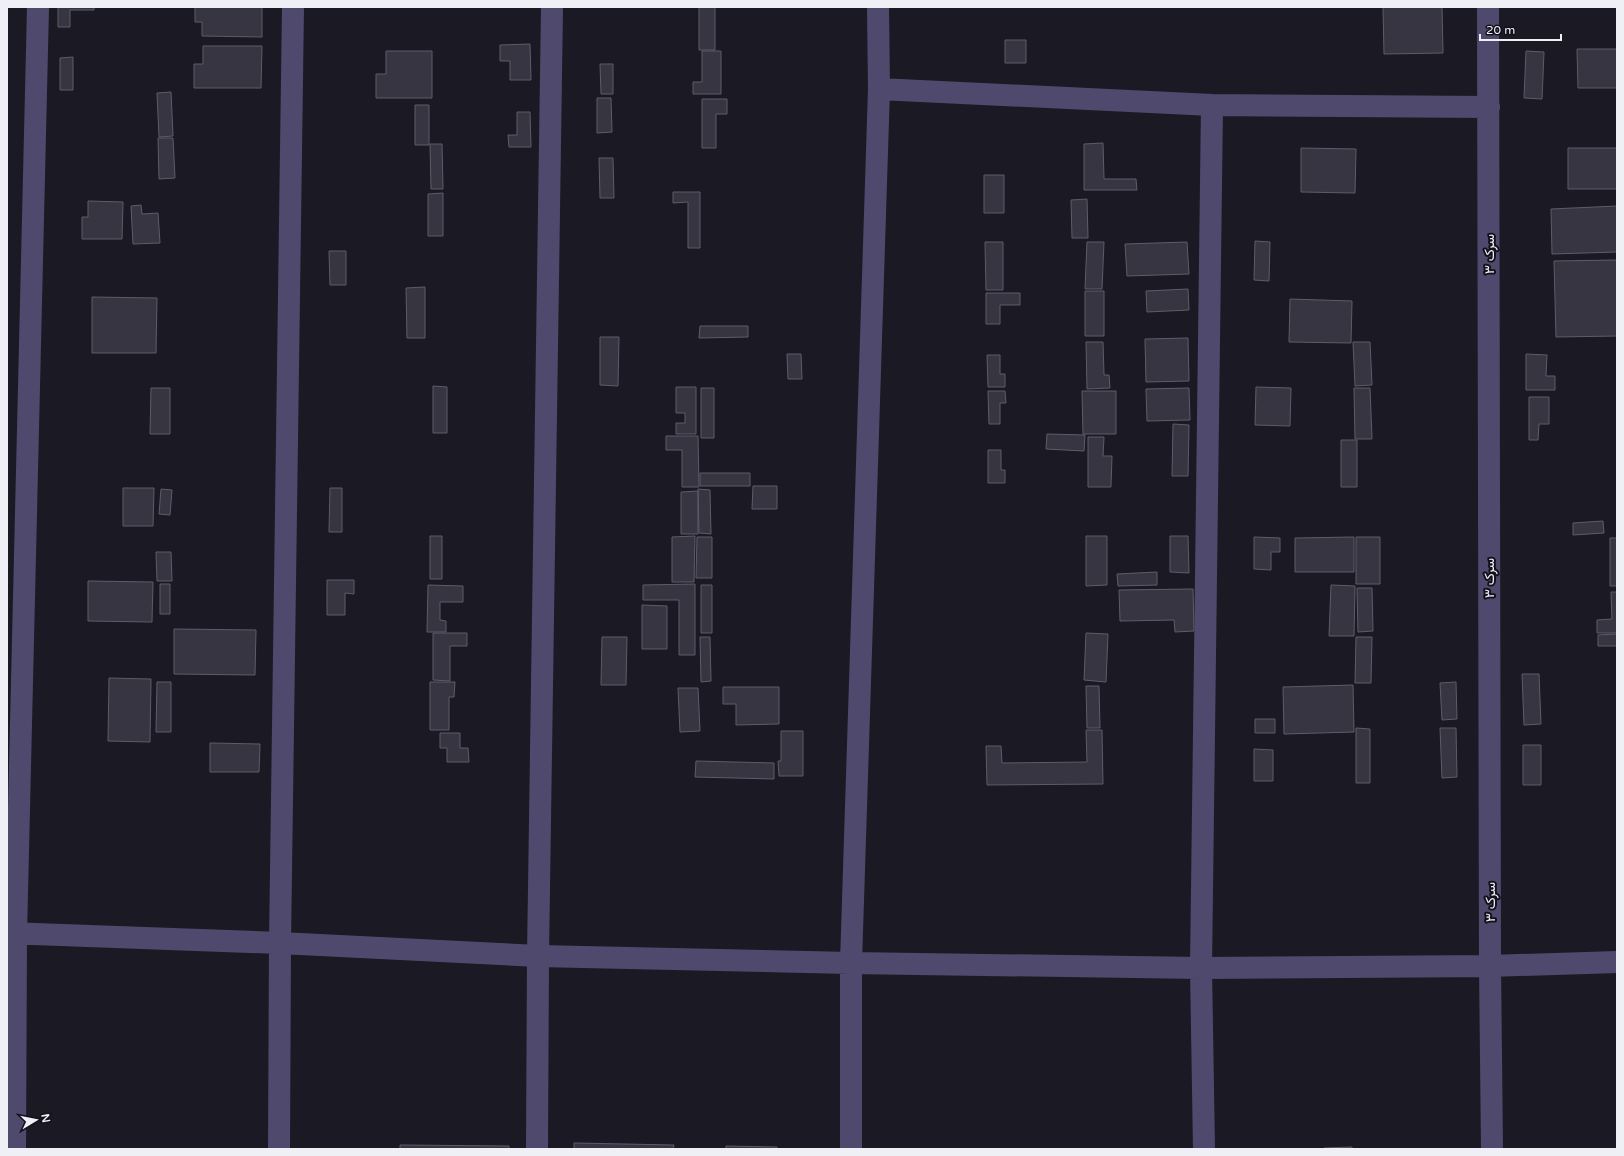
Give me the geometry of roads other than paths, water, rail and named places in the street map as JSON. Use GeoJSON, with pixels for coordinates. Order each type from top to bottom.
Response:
{"type":"FeatureCollection","features":[{"type":"Feature","properties":{"kind":"street"},"geometry":{"type":"LineString","coordinates":[[15,1149],[11,934],[38,7]]}},
{"type":"Feature","properties":{"kind":"street"},"geometry":{"type":"LineString","coordinates":[[279,1149],[280,943],[293,7]]}},
{"type":"Feature","properties":{"kind":"street"},"geometry":{"type":"LineString","coordinates":[[537,1149],[538,956],[552,7]]}},
{"type":"Feature","properties":{"kind":"street"},"geometry":{"type":"LineString","coordinates":[[851,1149],[852,964],[879,89],[878,7]]}},
{"type":"Feature","properties":{"kind":"street","name":"سرک ۳"},"geometry":{"type":"LineString","coordinates":[[1488,7],[1490,966],[1492,1149]]}},
{"type":"Feature","properties":{"kind":"street"},"geometry":{"type":"LineString","coordinates":[[879,89],[1212,105],[1489,107]]}},
{"type":"Feature","properties":{"kind":"street"},"geometry":{"type":"LineString","coordinates":[[1204,1149],[1201,968],[1212,105]]}},
{"type":"Feature","properties":{"kind":"street"},"geometry":{"type":"LineString","coordinates":[[11,934],[280,943],[538,956],[852,964],[1201,968],[1490,966],[1617,962]]}}]}
